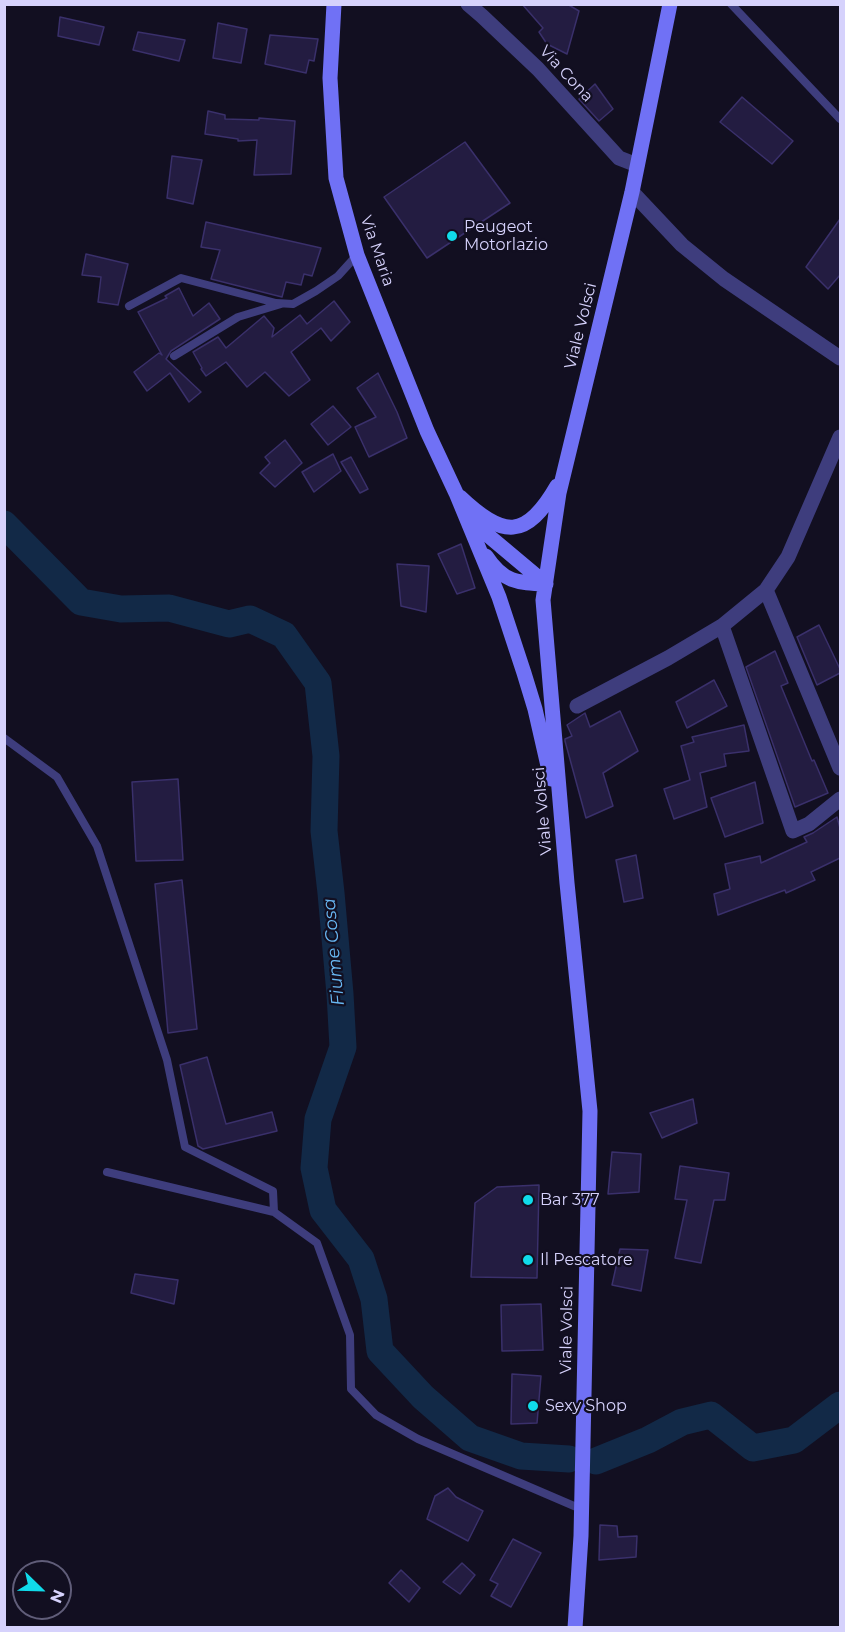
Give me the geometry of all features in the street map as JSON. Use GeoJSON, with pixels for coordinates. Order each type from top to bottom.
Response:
{"type":"FeatureCollection","features":[{"type":"Feature","properties":{"kind":"main road","name":"Via Maria"},"geometry":{"type":"LineString","coordinates":[[334,4],[330,78],[336,178],[357,255],[427,431],[456,493]]}},
{"type":"Feature","properties":{"kind":"main road","name":"Viale Volsci"},"geometry":{"type":"LineString","coordinates":[[575,1628],[581,1509],[591,1111],[561,818],[543,600],[562,478],[632,192],[670,4]]}},
{"type":"Feature","properties":{"kind":"main road"},"geometry":{"type":"LineString","coordinates":[[456,493],[479,515],[503,527],[517,527],[537,516],[562,478]]}},
{"type":"Feature","properties":{"kind":"main road"},"geometry":{"type":"LineString","coordinates":[[456,493],[499,597],[524,672],[561,818]]}},
{"type":"Feature","properties":{"kind":"main road"},"geometry":{"type":"LineString","coordinates":[[456,493],[477,524],[489,537],[546,584]]}},
{"type":"Feature","properties":{"kind":"main road"},"geometry":{"type":"LineString","coordinates":[[474,539],[491,564],[503,575],[519,583],[546,584]]}},
{"type":"Feature","properties":{"kind":"street","name":"Via Cona"},"geometry":{"type":"LineString","coordinates":[[468,4],[538,69],[619,158],[637,165]]}},
{"type":"Feature","properties":{"kind":"street"},"geometry":{"type":"LineString","coordinates":[[632,192],[682,245],[724,279],[840,358]]}},
{"type":"Feature","properties":{"kind":"street"},"geometry":{"type":"LineString","coordinates":[[577,706],[668,658],[722,626],[766,590],[788,557],[840,437]]}},
{"type":"Feature","properties":{"kind":"street"},"geometry":{"type":"LineString","coordinates":[[766,590],[840,768]]}},
{"type":"Feature","properties":{"kind":"street"},"geometry":{"type":"LineString","coordinates":[[722,626],[793,831],[809,824],[840,799]]}},
{"type":"Feature","properties":{"kind":"lane"},"geometry":{"type":"LineString","coordinates":[[731,4],[840,119]]}},
{"type":"Feature","properties":{"kind":"lane"},"geometry":{"type":"LineString","coordinates":[[129,306],[181,278],[293,304],[338,276],[357,255]]}},
{"type":"Feature","properties":{"kind":"lane"},"geometry":{"type":"LineString","coordinates":[[174,356],[238,317],[283,303]]}},
{"type":"Feature","properties":{"kind":"lane"},"geometry":{"type":"LineString","coordinates":[[4,738],[57,777],[97,846],[167,1060],[185,1147],[273,1191],[274,1212]]}},
{"type":"Feature","properties":{"kind":"lane"},"geometry":{"type":"LineString","coordinates":[[107,1172],[274,1212],[317,1243],[350,1335],[351,1389],[376,1415],[418,1439],[581,1509]]}},
{"type":"Feature","properties":{"kind":"building"},"geometry":{"type":"Polygon","coordinates":[[[522,4],[567,4],[579,11],[567,54],[547,44],[539,32],[543,28],[522,4]]]}},
{"type":"Feature","properties":{"kind":"building"},"geometry":{"type":"Polygon","coordinates":[[[60,17],[104,27],[99,45],[58,36],[60,17]]]}},
{"type":"Feature","properties":{"kind":"building"},"geometry":{"type":"Polygon","coordinates":[[[218,23],[247,29],[241,63],[213,58],[218,23]]]}},
{"type":"Feature","properties":{"kind":"building"},"geometry":{"type":"Polygon","coordinates":[[[138,32],[185,40],[179,61],[133,50],[138,32]]]}},
{"type":"Feature","properties":{"kind":"building"},"geometry":{"type":"Polygon","coordinates":[[[270,35],[318,39],[314,61],[309,60],[306,73],[265,64],[270,35]]]}},
{"type":"Feature","properties":{"kind":"building"},"geometry":{"type":"Polygon","coordinates":[[[595,84],[613,109],[599,121],[579,99],[595,84]]]}},
{"type":"Feature","properties":{"kind":"building"},"geometry":{"type":"Polygon","coordinates":[[[742,97],[793,141],[772,164],[720,122],[742,97]]]}},
{"type":"Feature","properties":{"kind":"building"},"geometry":{"type":"Polygon","coordinates":[[[208,111],[225,115],[225,119],[259,120],[259,118],[295,121],[291,174],[254,175],[257,140],[238,141],[238,139],[205,134],[208,111]]]}},
{"type":"Feature","properties":{"kind":"building"},"geometry":{"type":"Polygon","coordinates":[[[465,142],[510,203],[427,258],[384,197],[465,142]]]}},
{"type":"Feature","properties":{"kind":"building"},"geometry":{"type":"Polygon","coordinates":[[[172,156],[202,160],[193,204],[167,198],[172,156]]]}},
{"type":"Feature","properties":{"kind":"building"},"geometry":{"type":"Polygon","coordinates":[[[840,219],[840,275],[828,289],[806,267],[840,219]]]}},
{"type":"Feature","properties":{"kind":"building"},"geometry":{"type":"Polygon","coordinates":[[[206,222],[321,248],[312,276],[304,274],[301,285],[286,282],[282,297],[211,279],[220,250],[201,247],[206,222]]]}},
{"type":"Feature","properties":{"kind":"building"},"geometry":{"type":"Polygon","coordinates":[[[86,254],[128,264],[118,305],[98,302],[101,277],[82,275],[86,254]]]}},
{"type":"Feature","properties":{"kind":"building"},"geometry":{"type":"Polygon","coordinates":[[[179,288],[193,316],[209,303],[220,319],[171,351],[166,359],[201,392],[189,402],[170,373],[147,391],[134,372],[159,353],[162,355],[138,312],[167,298],[165,296],[179,288]]]}},
{"type":"Feature","properties":{"kind":"building"},"geometry":{"type":"Polygon","coordinates":[[[334,301],[350,322],[331,341],[321,328],[291,352],[310,380],[289,396],[265,372],[247,387],[226,362],[206,376],[193,352],[218,337],[226,348],[264,316],[274,328],[272,337],[300,315],[307,324],[334,301]]]}},
{"type":"Feature","properties":{"kind":"building"},"geometry":{"type":"Polygon","coordinates":[[[378,373],[407,438],[369,457],[355,427],[376,417],[357,388],[378,373]]]}},
{"type":"Feature","properties":{"kind":"building"},"geometry":{"type":"Polygon","coordinates":[[[333,406],[351,427],[328,445],[311,424],[333,406]]]}},
{"type":"Feature","properties":{"kind":"building"},"geometry":{"type":"Polygon","coordinates":[[[285,440],[302,463],[275,487],[260,473],[270,463],[265,457],[285,440]]]}},
{"type":"Feature","properties":{"kind":"building"},"geometry":{"type":"Polygon","coordinates":[[[333,454],[341,471],[314,492],[302,472],[333,454]]]}},
{"type":"Feature","properties":{"kind":"building"},"geometry":{"type":"Polygon","coordinates":[[[351,457],[368,489],[360,493],[341,462],[351,457]]]}},
{"type":"Feature","properties":{"kind":"building"},"geometry":{"type":"Polygon","coordinates":[[[461,544],[475,588],[457,594],[438,554],[461,544]]]}},
{"type":"Feature","properties":{"kind":"building"},"geometry":{"type":"Polygon","coordinates":[[[397,564],[429,566],[426,612],[401,606],[397,564]]]}},
{"type":"Feature","properties":{"kind":"building"},"geometry":{"type":"Polygon","coordinates":[[[819,625],[840,673],[817,685],[797,637],[819,625]]]}},
{"type":"Feature","properties":{"kind":"building"},"geometry":{"type":"Polygon","coordinates":[[[775,651],[788,683],[781,686],[828,793],[795,807],[746,667],[775,651]]]}},
{"type":"Feature","properties":{"kind":"building"},"geometry":{"type":"Polygon","coordinates":[[[714,680],[727,706],[687,728],[676,702],[714,680]]]}},
{"type":"Feature","properties":{"kind":"building"},"geometry":{"type":"Polygon","coordinates":[[[620,711],[638,751],[603,773],[613,806],[586,818],[565,741],[572,736],[567,725],[585,713],[590,727],[620,711]]]}},
{"type":"Feature","properties":{"kind":"building"},"geometry":{"type":"Polygon","coordinates":[[[744,725],[749,751],[724,754],[726,766],[700,773],[707,807],[674,819],[664,789],[690,780],[681,746],[694,742],[692,737],[744,725]]]}},
{"type":"Feature","properties":{"kind":"building"},"geometry":{"type":"Polygon","coordinates":[[[178,779],[183,860],[136,861],[132,782],[178,779]]]}},
{"type":"Feature","properties":{"kind":"building"},"geometry":{"type":"Polygon","coordinates":[[[755,782],[763,823],[725,837],[711,798],[755,782]]]}},
{"type":"Feature","properties":{"kind":"building"},"geometry":{"type":"Polygon","coordinates":[[[837,817],[840,828],[840,858],[811,872],[815,880],[786,893],[785,890],[718,915],[714,894],[730,889],[725,864],[760,856],[761,863],[807,842],[804,837],[837,817]]]}},
{"type":"Feature","properties":{"kind":"building"},"geometry":{"type":"Polygon","coordinates":[[[636,855],[643,898],[624,902],[616,860],[636,855]]]}},
{"type":"Feature","properties":{"kind":"building"},"geometry":{"type":"Polygon","coordinates":[[[182,880],[197,1029],[168,1033],[155,884],[182,880]]]}},
{"type":"Feature","properties":{"kind":"building"},"geometry":{"type":"Polygon","coordinates":[[[207,1057],[226,1124],[272,1112],[277,1131],[203,1149],[198,1146],[180,1065],[207,1057]]]}},
{"type":"Feature","properties":{"kind":"building"},"geometry":{"type":"Polygon","coordinates":[[[693,1099],[697,1123],[662,1138],[650,1113],[693,1099]]]}},
{"type":"Feature","properties":{"kind":"building"},"geometry":{"type":"Polygon","coordinates":[[[612,1152],[641,1154],[639,1192],[608,1194],[612,1152]]]}},
{"type":"Feature","properties":{"kind":"building"},"geometry":{"type":"Polygon","coordinates":[[[680,1166],[729,1173],[725,1200],[714,1200],[701,1263],[675,1258],[687,1200],[675,1199],[680,1166]]]}},
{"type":"Feature","properties":{"kind":"building"},"geometry":{"type":"Polygon","coordinates":[[[539,1185],[537,1278],[471,1277],[475,1203],[497,1187],[539,1185]]]}},
{"type":"Feature","properties":{"kind":"building"},"geometry":{"type":"Polygon","coordinates":[[[620,1249],[648,1250],[641,1291],[612,1285],[620,1249]]]}},
{"type":"Feature","properties":{"kind":"building"},"geometry":{"type":"Polygon","coordinates":[[[135,1274],[178,1280],[174,1304],[131,1293],[135,1274]]]}},
{"type":"Feature","properties":{"kind":"building"},"geometry":{"type":"Polygon","coordinates":[[[541,1304],[543,1350],[502,1351],[501,1305],[541,1304]]]}},
{"type":"Feature","properties":{"kind":"building"},"geometry":{"type":"Polygon","coordinates":[[[512,1374],[541,1376],[537,1423],[511,1424],[512,1374]]]}},
{"type":"Feature","properties":{"kind":"building"},"geometry":{"type":"Polygon","coordinates":[[[448,1488],[456,1497],[483,1511],[468,1541],[427,1519],[435,1496],[448,1488]]]}},
{"type":"Feature","properties":{"kind":"building"},"geometry":{"type":"Polygon","coordinates":[[[600,1525],[617,1526],[618,1537],[637,1536],[636,1557],[599,1560],[600,1525]]]}},
{"type":"Feature","properties":{"kind":"building"},"geometry":{"type":"Polygon","coordinates":[[[513,1539],[541,1553],[511,1607],[491,1596],[498,1584],[490,1580],[513,1539]]]}},
{"type":"Feature","properties":{"kind":"building"},"geometry":{"type":"Polygon","coordinates":[[[462,1563],[475,1575],[460,1594],[443,1582],[462,1563]]]}},
{"type":"Feature","properties":{"kind":"building"},"geometry":{"type":"Polygon","coordinates":[[[401,1570],[420,1588],[409,1602],[389,1583],[401,1570]]]}},
{"type":"Feature","properties":{"kind":"waterway","name":"Fiume Cosa"},"geometry":{"type":"LineString","coordinates":[[4,524],[81,602],[121,609],[169,608],[229,624],[250,619],[284,635],[318,683],[326,756],[324,831],[343,1047],[318,1119],[314,1168],[323,1210],[361,1259],[374,1299],[380,1351],[423,1397],[470,1438],[521,1456],[569,1459]]}},
{"type":"Feature","properties":{"kind":"waterway"},"geometry":{"type":"LineString","coordinates":[[596,1461],[648,1440],[682,1422],[711,1415],[753,1448],[794,1440],[840,1405]]}},
{"type":"Feature","properties":{"kind":"place","name":"Peugeot Motorlazio"},"geometry":{"type":"Point","coordinates":[452,236]}},
{"type":"Feature","properties":{"kind":"place","name":"Bar 377"},"geometry":{"type":"Point","coordinates":[528,1200]}},
{"type":"Feature","properties":{"kind":"place","name":"Il Pescatore"},"geometry":{"type":"Point","coordinates":[528,1260]}},
{"type":"Feature","properties":{"kind":"place","name":"Sexy Shop"},"geometry":{"type":"Point","coordinates":[533,1406]}}]}
